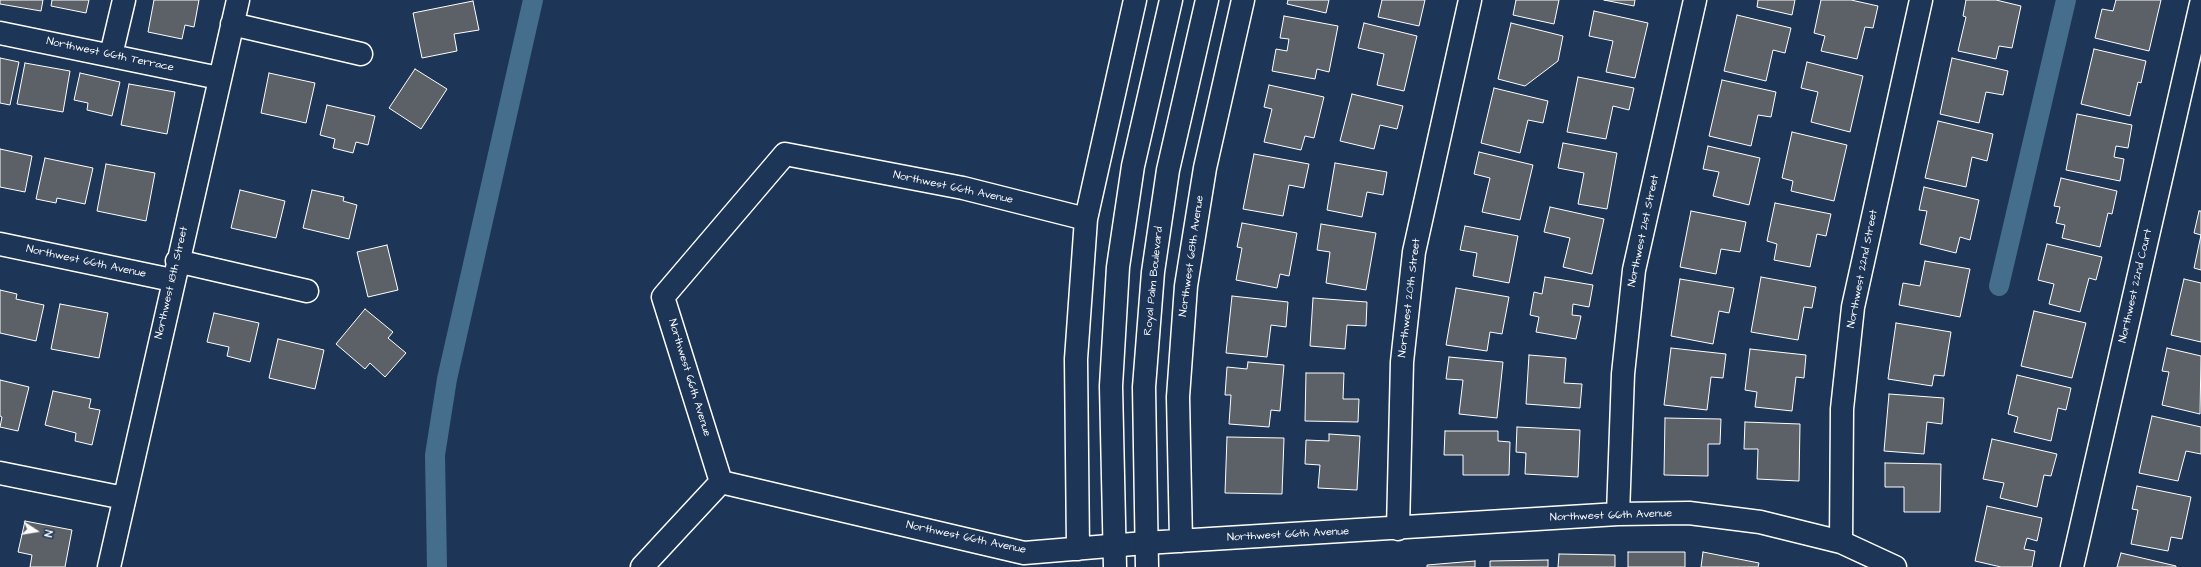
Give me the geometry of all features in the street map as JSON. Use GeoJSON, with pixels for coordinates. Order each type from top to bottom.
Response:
{"type":"FeatureCollection","features":[{"type":"Feature","properties":{"kind":"street"},"geometry":{"type":"LineString","coordinates":[[111,55],[124,0]]}},
{"type":"Feature","properties":{"kind":"street","name":"Northwest 18th Street"},"geometry":{"type":"LineString","coordinates":[[109,567],[175,270],[238,0]]}},
{"type":"Feature","properties":{"kind":"street"},"geometry":{"type":"LineString","coordinates":[[1078,550],[1076,358],[1086,219],[1135,0]]}},
{"type":"Feature","properties":{"kind":"street"},"geometry":{"type":"LineString","coordinates":[[1115,567],[1111,386],[1118,267],[1133,166],[1171,0]]}},
{"type":"Feature","properties":{"kind":"street","name":"Royal Palm Boulevard"},"geometry":{"type":"LineString","coordinates":[[1147,567],[1145,543],[1144,387],[1153,272],[1168,170],[1207,0]]}},
{"type":"Feature","properties":{"kind":"street","name":"Northwest 68th Avenue"},"geometry":{"type":"LineString","coordinates":[[1181,541],[1178,396],[1186,286],[1205,168],[1243,0]]}},
{"type":"Feature","properties":{"kind":"street","name":"Northwest 20th Street"},"geometry":{"type":"LineString","coordinates":[[1398,529],[1402,362],[1414,252],[1470,0]]}},
{"type":"Feature","properties":{"kind":"street","name":"Northwest 21st Street"},"geometry":{"type":"LineString","coordinates":[[1618,514],[1623,374],[1634,270],[1695,0]]}},
{"type":"Feature","properties":{"kind":"street","name":"Northwest 22nd Street"},"geometry":{"type":"LineString","coordinates":[[1841,542],[1842,409],[1853,307],[1921,0]]}},
{"type":"Feature","properties":{"kind":"street","name":"Northwest 22nd Court"},"geometry":{"type":"LineString","coordinates":[[2072,567],[2201,4]]}},
{"type":"Feature","properties":{"kind":"street"},"geometry":{"type":"LineString","coordinates":[[232,24],[361,54]]}},
{"type":"Feature","properties":{"kind":"street","name":"Northwest 66th Terrace"},"geometry":{"type":"LineString","coordinates":[[0,33],[219,78]]}},
{"type":"Feature","properties":{"kind":"street","name":"Northwest 66th Avenue"},"geometry":{"type":"LineString","coordinates":[[1086,219],[963,188],[785,154],[663,297],[721,482],[1024,553],[1078,550],[1114,545],[1398,529],[1618,514],[1689,513],[1760,522],[1841,542],[1895,567]]}},
{"type":"Feature","properties":{"kind":"street","name":"Northwest 66th Avenue"},"geometry":{"type":"LineString","coordinates":[[0,244],[307,291]]}},
{"type":"Feature","properties":{"kind":"street"},"geometry":{"type":"LineString","coordinates":[[0,473],[124,498]]}},
{"type":"Feature","properties":{"kind":"street"},"geometry":{"type":"LineString","coordinates":[[642,567],[721,482]]}},
{"type":"Feature","properties":{"kind":"building"},"geometry":{"type":"Polygon","coordinates":[[[0,0],[43,0],[41,11],[0,4],[0,0]]]}},
{"type":"Feature","properties":{"kind":"building"},"geometry":{"type":"Polygon","coordinates":[[[52,0],[89,0],[86,13],[51,6],[52,0]]]}},
{"type":"Feature","properties":{"kind":"building"},"geometry":{"type":"Polygon","coordinates":[[[154,0],[199,0],[194,27],[185,25],[182,39],[148,32],[154,0]]]}},
{"type":"Feature","properties":{"kind":"building"},"geometry":{"type":"Polygon","coordinates":[[[1288,0],[1329,0],[1326,13],[1287,4],[1288,0]]]}},
{"type":"Feature","properties":{"kind":"building"},"geometry":{"type":"Polygon","coordinates":[[[1382,0],[1425,0],[1419,26],[1378,17],[1382,0]]]}},
{"type":"Feature","properties":{"kind":"building"},"geometry":{"type":"Polygon","coordinates":[[[1516,0],[1559,0],[1554,24],[1513,15],[1516,0]]]}},
{"type":"Feature","properties":{"kind":"building"},"geometry":{"type":"Polygon","coordinates":[[[1604,0],[1635,0],[1634,6],[1604,0]]]}},
{"type":"Feature","properties":{"kind":"building"},"geometry":{"type":"Polygon","coordinates":[[[1758,0],[1795,0],[1792,15],[1757,7],[1758,0]]]}},
{"type":"Feature","properties":{"kind":"building"},"geometry":{"type":"Polygon","coordinates":[[[1821,0],[1851,0],[1878,6],[1873,28],[1865,27],[1857,59],[1821,51],[1825,36],[1814,33],[1821,0]]]}},
{"type":"Feature","properties":{"kind":"building"},"geometry":{"type":"Polygon","coordinates":[[[1966,0],[1996,0],[2021,6],[2012,48],[1999,46],[1996,59],[1958,51],[1966,17],[1963,16],[1966,0]]]}},
{"type":"Feature","properties":{"kind":"building"},"geometry":{"type":"Polygon","coordinates":[[[2116,0],[2161,0],[2149,51],[2095,38],[2102,9],[2113,11],[2116,0]]]}},
{"type":"Feature","properties":{"kind":"building"},"geometry":{"type":"Polygon","coordinates":[[[473,1],[479,30],[454,34],[457,51],[422,58],[413,13],[473,1]]]}},
{"type":"Feature","properties":{"kind":"building"},"geometry":{"type":"Polygon","coordinates":[[[1594,11],[1648,23],[1635,78],[1606,72],[1613,41],[1589,36],[1594,11]]]}},
{"type":"Feature","properties":{"kind":"building"},"geometry":{"type":"Polygon","coordinates":[[[1737,15],[1791,28],[1785,53],[1773,50],[1766,81],[1724,71],[1737,15]]]}},
{"type":"Feature","properties":{"kind":"building"},"geometry":{"type":"Polygon","coordinates":[[[1284,16],[1338,26],[1329,72],[1317,69],[1315,79],[1272,71],[1276,49],[1287,51],[1289,39],[1280,38],[1284,16]]]}},
{"type":"Feature","properties":{"kind":"building"},"geometry":{"type":"Polygon","coordinates":[[[1364,23],[1417,36],[1404,91],[1377,85],[1384,54],[1358,48],[1364,23]]]}},
{"type":"Feature","properties":{"kind":"building"},"geometry":{"type":"Polygon","coordinates":[[[1511,23],[1563,36],[1558,61],[1525,86],[1498,79],[1511,23]]]}},
{"type":"Feature","properties":{"kind":"building"},"geometry":{"type":"Polygon","coordinates":[[[2094,49],[2146,61],[2141,83],[2138,82],[2130,116],[2081,104],[2094,49]]]}},
{"type":"Feature","properties":{"kind":"building"},"geometry":{"type":"Polygon","coordinates":[[[0,58],[19,62],[10,105],[0,103],[0,58]]]}},
{"type":"Feature","properties":{"kind":"building"},"geometry":{"type":"Polygon","coordinates":[[[1952,58],[2008,71],[2003,95],[1986,92],[1979,123],[1940,114],[1952,58]]]}},
{"type":"Feature","properties":{"kind":"building"},"geometry":{"type":"Polygon","coordinates":[[[1807,62],[1863,76],[1850,132],[1811,122],[1818,92],[1801,88],[1807,62]]]}},
{"type":"Feature","properties":{"kind":"building"},"geometry":{"type":"Polygon","coordinates":[[[25,63],[70,71],[63,112],[17,104],[25,63]]]}},
{"type":"Feature","properties":{"kind":"building"},"geometry":{"type":"Polygon","coordinates":[[[415,69],[447,89],[421,129],[389,108],[415,69]]]}},
{"type":"Feature","properties":{"kind":"building"},"geometry":{"type":"Polygon","coordinates":[[[80,73],[120,82],[112,116],[87,110],[88,103],[74,100],[80,73]]]}},
{"type":"Feature","properties":{"kind":"building"},"geometry":{"type":"Polygon","coordinates":[[[269,73],[315,83],[306,123],[261,113],[269,73]]]}},
{"type":"Feature","properties":{"kind":"building"},"geometry":{"type":"Polygon","coordinates":[[[1578,77],[1634,88],[1629,110],[1613,106],[1606,139],[1567,132],[1578,77]]]}},
{"type":"Feature","properties":{"kind":"building"},"geometry":{"type":"Polygon","coordinates":[[[1722,80],[1776,92],[1771,117],[1758,115],[1751,146],[1709,136],[1722,80]]]}},
{"type":"Feature","properties":{"kind":"building"},"geometry":{"type":"Polygon","coordinates":[[[129,84],[175,92],[167,134],[121,125],[129,84]]]}},
{"type":"Feature","properties":{"kind":"building"},"geometry":{"type":"Polygon","coordinates":[[[1269,85],[1324,97],[1314,138],[1305,136],[1301,150],[1264,142],[1272,109],[1264,107],[1269,85]]]}},
{"type":"Feature","properties":{"kind":"building"},"geometry":{"type":"Polygon","coordinates":[[[1494,88],[1548,101],[1543,123],[1528,120],[1520,153],[1481,143],[1494,88]]]}},
{"type":"Feature","properties":{"kind":"building"},"geometry":{"type":"Polygon","coordinates":[[[1352,94],[1403,106],[1397,129],[1380,125],[1374,149],[1340,141],[1352,94]]]}},
{"type":"Feature","properties":{"kind":"building"},"geometry":{"type":"Polygon","coordinates":[[[327,105],[375,116],[368,145],[356,142],[353,153],[333,148],[335,139],[320,135],[327,105]]]}},
{"type":"Feature","properties":{"kind":"building"},"geometry":{"type":"Polygon","coordinates":[[[2077,114],[2132,125],[2128,148],[2116,146],[2114,157],[2124,159],[2120,181],[2066,170],[2077,114]]]}},
{"type":"Feature","properties":{"kind":"building"},"geometry":{"type":"Polygon","coordinates":[[[1938,121],[1993,134],[1987,161],[1972,157],[1966,187],[1925,178],[1938,121]]]}},
{"type":"Feature","properties":{"kind":"building"},"geometry":{"type":"Polygon","coordinates":[[[1792,132],[1847,145],[1834,201],[1791,191],[1793,181],[1782,178],[1792,132]]]}},
{"type":"Feature","properties":{"kind":"building"},"geometry":{"type":"Polygon","coordinates":[[[1563,143],[1617,153],[1607,209],[1578,204],[1584,173],[1558,168],[1563,143]]]}},
{"type":"Feature","properties":{"kind":"building"},"geometry":{"type":"Polygon","coordinates":[[[1708,146],[1760,158],[1749,205],[1713,196],[1719,172],[1703,169],[1708,146]]]}},
{"type":"Feature","properties":{"kind":"building"},"geometry":{"type":"Polygon","coordinates":[[[0,149],[32,156],[25,192],[0,187],[0,149]]]}},
{"type":"Feature","properties":{"kind":"building"},"geometry":{"type":"Polygon","coordinates":[[[1479,152],[1533,165],[1520,220],[1482,212],[1490,178],[1474,174],[1479,152]]]}},
{"type":"Feature","properties":{"kind":"building"},"geometry":{"type":"Polygon","coordinates":[[[1254,154],[1309,164],[1304,188],[1289,185],[1283,216],[1243,209],[1254,154]]]}},
{"type":"Feature","properties":{"kind":"building"},"geometry":{"type":"Polygon","coordinates":[[[45,158],[93,168],[85,204],[57,198],[56,203],[36,199],[45,158]]]}},
{"type":"Feature","properties":{"kind":"building"},"geometry":{"type":"Polygon","coordinates":[[[1335,163],[1387,172],[1383,195],[1367,192],[1362,217],[1327,210],[1335,163]]]}},
{"type":"Feature","properties":{"kind":"building"},"geometry":{"type":"Polygon","coordinates":[[[106,164],[155,173],[146,221],[97,211],[106,164]]]}},
{"type":"Feature","properties":{"kind":"building"},"geometry":{"type":"Polygon","coordinates":[[[2061,178],[2117,191],[2112,214],[2108,213],[2100,247],[2062,238],[2065,225],[2056,223],[2060,207],[2054,206],[2061,178]]]}},
{"type":"Feature","properties":{"kind":"building"},"geometry":{"type":"Polygon","coordinates":[[[1924,187],[1979,200],[1970,240],[1960,237],[1956,253],[1920,244],[1927,211],[1919,210],[1924,187]]]}},
{"type":"Feature","properties":{"kind":"building"},"geometry":{"type":"Polygon","coordinates":[[[240,190],[285,201],[276,238],[231,228],[240,190]]]}},
{"type":"Feature","properties":{"kind":"building"},"geometry":{"type":"Polygon","coordinates":[[[312,190],[344,197],[343,201],[357,205],[349,239],[303,228],[312,190]]]}},
{"type":"Feature","properties":{"kind":"building"},"geometry":{"type":"Polygon","coordinates":[[[1775,203],[1831,214],[1826,236],[1817,234],[1810,267],[1774,260],[1777,244],[1767,241],[1775,203]]]}},
{"type":"Feature","properties":{"kind":"building"},"geometry":{"type":"Polygon","coordinates":[[[1550,207],[1604,219],[1592,274],[1563,267],[1570,238],[1544,232],[1550,207]]]}},
{"type":"Feature","properties":{"kind":"building"},"geometry":{"type":"Polygon","coordinates":[[[1691,211],[1746,222],[1740,252],[1721,249],[1716,274],[1680,267],[1691,211]]]}},
{"type":"Feature","properties":{"kind":"building"},"geometry":{"type":"Polygon","coordinates":[[[2199,211],[2201,211],[2201,235],[2194,233],[2199,211]]]}},
{"type":"Feature","properties":{"kind":"building"},"geometry":{"type":"Polygon","coordinates":[[[1242,223],[1297,233],[1289,276],[1280,274],[1277,288],[1236,280],[1242,248],[1237,247],[1242,223]]]}},
{"type":"Feature","properties":{"kind":"building"},"geometry":{"type":"Polygon","coordinates":[[[1321,224],[1376,233],[1366,290],[1326,283],[1330,252],[1317,250],[1321,224]]]}},
{"type":"Feature","properties":{"kind":"building"},"geometry":{"type":"Polygon","coordinates":[[[1465,226],[1518,236],[1509,283],[1473,276],[1477,253],[1460,250],[1465,226]]]}},
{"type":"Feature","properties":{"kind":"building"},"geometry":{"type":"Polygon","coordinates":[[[2201,235],[2201,270],[2194,268],[2201,235]]]}},
{"type":"Feature","properties":{"kind":"building"},"geometry":{"type":"Polygon","coordinates":[[[2047,244],[2102,257],[2096,280],[2089,278],[2080,312],[2049,304],[2054,284],[2038,280],[2047,244]]]}},
{"type":"Feature","properties":{"kind":"building"},"geometry":{"type":"Polygon","coordinates":[[[387,245],[398,290],[368,297],[357,252],[387,245]]]}},
{"type":"Feature","properties":{"kind":"building"},"geometry":{"type":"Polygon","coordinates":[[[1925,261],[1970,269],[1960,317],[1899,305],[1903,283],[1920,286],[1925,261]]]}},
{"type":"Feature","properties":{"kind":"building"},"geometry":{"type":"Polygon","coordinates":[[[1545,277],[1593,285],[1589,307],[1573,304],[1572,315],[1581,316],[1576,339],[1536,332],[1539,317],[1530,315],[1534,292],[1542,294],[1545,277]]]}},
{"type":"Feature","properties":{"kind":"building"},"geometry":{"type":"Polygon","coordinates":[[[1761,277],[1816,287],[1812,308],[1804,307],[1798,340],[1751,332],[1761,277]]]}},
{"type":"Feature","properties":{"kind":"building"},"geometry":{"type":"Polygon","coordinates":[[[1680,279],[1734,288],[1729,313],[1719,311],[1713,344],[1671,336],[1680,279]]]}},
{"type":"Feature","properties":{"kind":"building"},"geometry":{"type":"Polygon","coordinates":[[[2184,279],[2201,283],[2201,342],[2171,335],[2184,279]]]}},
{"type":"Feature","properties":{"kind":"building"},"geometry":{"type":"Polygon","coordinates":[[[1456,288],[1509,297],[1502,334],[1490,332],[1487,351],[1446,345],[1456,288]]]}},
{"type":"Feature","properties":{"kind":"building"},"geometry":{"type":"Polygon","coordinates":[[[0,290],[17,294],[16,299],[44,305],[36,341],[0,333],[0,290]]]}},
{"type":"Feature","properties":{"kind":"building"},"geometry":{"type":"Polygon","coordinates":[[[1232,296],[1288,302],[1286,327],[1271,325],[1267,357],[1226,353],[1232,296]]]}},
{"type":"Feature","properties":{"kind":"building"},"geometry":{"type":"Polygon","coordinates":[[[1313,298],[1367,302],[1366,326],[1347,325],[1345,349],[1310,346],[1313,298]]]}},
{"type":"Feature","properties":{"kind":"building"},"geometry":{"type":"Polygon","coordinates":[[[60,304],[108,313],[99,358],[51,349],[60,304]]]}},
{"type":"Feature","properties":{"kind":"building"},"geometry":{"type":"Polygon","coordinates":[[[365,309],[393,332],[388,338],[406,353],[385,377],[370,363],[365,369],[336,344],[365,309]]]}},
{"type":"Feature","properties":{"kind":"building"},"geometry":{"type":"Polygon","coordinates":[[[2034,311],[2086,323],[2072,378],[2021,366],[2034,311]]]}},
{"type":"Feature","properties":{"kind":"building"},"geometry":{"type":"Polygon","coordinates":[[[214,313],[259,323],[250,362],[227,356],[229,347],[207,342],[214,313]]]}},
{"type":"Feature","properties":{"kind":"building"},"geometry":{"type":"Polygon","coordinates":[[[1896,323],[1951,332],[1944,376],[1934,375],[1932,386],[1888,379],[1896,323]]]}},
{"type":"Feature","properties":{"kind":"building"},"geometry":{"type":"Polygon","coordinates":[[[278,339],[324,350],[315,389],[269,378],[278,339]]]}},
{"type":"Feature","properties":{"kind":"building"},"geometry":{"type":"Polygon","coordinates":[[[1671,348],[1726,354],[1723,378],[1711,377],[1707,410],[1664,405],[1671,348]]]}},
{"type":"Feature","properties":{"kind":"building"},"geometry":{"type":"Polygon","coordinates":[[[2167,348],[2201,356],[2200,414],[2162,405],[2169,372],[2162,371],[2167,348]]]}},
{"type":"Feature","properties":{"kind":"building"},"geometry":{"type":"Polygon","coordinates":[[[1750,349],[1806,355],[1804,378],[1796,377],[1792,411],[1755,407],[1757,392],[1745,390],[1750,349]]]}},
{"type":"Feature","properties":{"kind":"building"},"geometry":{"type":"Polygon","coordinates":[[[1529,355],[1566,358],[1564,383],[1582,384],[1580,408],[1526,404],[1529,355]]]}},
{"type":"Feature","properties":{"kind":"building"},"geometry":{"type":"Polygon","coordinates":[[[1449,357],[1503,362],[1497,418],[1459,414],[1463,380],[1446,379],[1449,357]]]}},
{"type":"Feature","properties":{"kind":"building"},"geometry":{"type":"Polygon","coordinates":[[[1248,362],[1284,365],[1280,411],[1271,410],[1269,427],[1229,424],[1231,395],[1225,395],[1227,367],[1247,369],[1248,362]]]}},
{"type":"Feature","properties":{"kind":"building"},"geometry":{"type":"Polygon","coordinates":[[[1306,373],[1344,373],[1343,399],[1359,399],[1358,422],[1305,421],[1306,373]]]}},
{"type":"Feature","properties":{"kind":"building"},"geometry":{"type":"Polygon","coordinates":[[[2017,375],[2071,388],[2066,410],[2058,408],[2051,441],[2014,432],[2018,417],[2008,414],[2017,375]]]}},
{"type":"Feature","properties":{"kind":"building"},"geometry":{"type":"Polygon","coordinates":[[[0,380],[29,387],[18,431],[0,427],[2,417],[0,416],[0,380]]]}},
{"type":"Feature","properties":{"kind":"building"},"geometry":{"type":"Polygon","coordinates":[[[53,391],[91,399],[89,408],[100,410],[92,445],[75,441],[76,433],[45,425],[53,391]]]}},
{"type":"Feature","properties":{"kind":"building"},"geometry":{"type":"Polygon","coordinates":[[[1889,394],[1944,398],[1942,424],[1927,422],[1924,454],[1884,451],[1889,394]]]}},
{"type":"Feature","properties":{"kind":"building"},"geometry":{"type":"Polygon","coordinates":[[[2152,416],[2201,427],[2201,454],[2186,451],[2178,481],[2139,473],[2152,416]]]}},
{"type":"Feature","properties":{"kind":"building"},"geometry":{"type":"Polygon","coordinates":[[[1665,418],[1721,419],[1720,444],[1708,444],[1708,476],[1664,475],[1665,418]]]}},
{"type":"Feature","properties":{"kind":"building"},"geometry":{"type":"Polygon","coordinates":[[[1745,422],[1800,424],[1799,481],[1757,479],[1758,449],[1744,449],[1745,422]]]}},
{"type":"Feature","properties":{"kind":"building"},"geometry":{"type":"Polygon","coordinates":[[[1517,427],[1580,430],[1578,477],[1525,474],[1526,453],[1516,452],[1517,427]]]}},
{"type":"Feature","properties":{"kind":"building"},"geometry":{"type":"Polygon","coordinates":[[[1445,431],[1498,431],[1498,441],[1510,442],[1509,475],[1463,475],[1463,455],[1444,455],[1445,431]]]}},
{"type":"Feature","properties":{"kind":"building"},"geometry":{"type":"Polygon","coordinates":[[[1329,434],[1360,436],[1357,490],[1318,488],[1320,465],[1305,464],[1306,440],[1329,441],[1329,434]]]}},
{"type":"Feature","properties":{"kind":"building"},"geometry":{"type":"Polygon","coordinates":[[[1227,437],[1284,438],[1282,494],[1225,493],[1227,437]]]}},
{"type":"Feature","properties":{"kind":"building"},"geometry":{"type":"Polygon","coordinates":[[[1992,439],[2057,454],[2051,476],[2044,475],[2037,507],[2000,498],[2004,483],[1983,479],[1992,439]]]}},
{"type":"Feature","properties":{"kind":"building"},"geometry":{"type":"Polygon","coordinates":[[[1885,463],[1941,464],[1940,512],[1904,512],[1904,487],[1885,487],[1885,463]]]}},
{"type":"Feature","properties":{"kind":"building"},"geometry":{"type":"Polygon","coordinates":[[[2137,486],[2191,497],[2182,539],[2171,537],[2168,551],[2131,544],[2138,510],[2132,509],[2137,486]]]}},
{"type":"Feature","properties":{"kind":"building"},"geometry":{"type":"Polygon","coordinates":[[[1987,506],[2042,518],[2037,541],[2027,538],[2024,549],[2035,551],[2032,567],[2001,567],[1975,561],[1987,506]]]}},
{"type":"Feature","properties":{"kind":"building"},"geometry":{"type":"Polygon","coordinates":[[[25,521],[72,530],[65,567],[30,567],[32,555],[18,552],[25,521]]]}},
{"type":"Feature","properties":{"kind":"building"},"geometry":{"type":"Polygon","coordinates":[[[1628,552],[1685,552],[1685,567],[1628,567],[1628,552]]]}},
{"type":"Feature","properties":{"kind":"building"},"geometry":{"type":"Polygon","coordinates":[[[1703,552],[1759,563],[1758,567],[1701,567],[1703,552]]]}},
{"type":"Feature","properties":{"kind":"building"},"geometry":{"type":"Polygon","coordinates":[[[2121,553],[2176,566],[2176,567],[2117,567],[2121,553]]]}},
{"type":"Feature","properties":{"kind":"building"},"geometry":{"type":"Polygon","coordinates":[[[1559,554],[1615,555],[1615,567],[1558,567],[1559,554]]]}},
{"type":"Feature","properties":{"kind":"building"},"geometry":{"type":"Polygon","coordinates":[[[1548,560],[1548,567],[1490,567],[1490,561],[1548,560]]]}},
{"type":"Feature","properties":{"kind":"building"},"geometry":{"type":"Polygon","coordinates":[[[1475,561],[1475,567],[1427,567],[1427,565],[1475,561]]]}},
{"type":"Feature","properties":{"kind":"waterway"},"geometry":{"type":"LineString","coordinates":[[437,567],[435,455],[447,379],[533,0]]}},
{"type":"Feature","properties":{"kind":"waterway"},"geometry":{"type":"LineString","coordinates":[[1999,286],[2066,0]]}}]}
